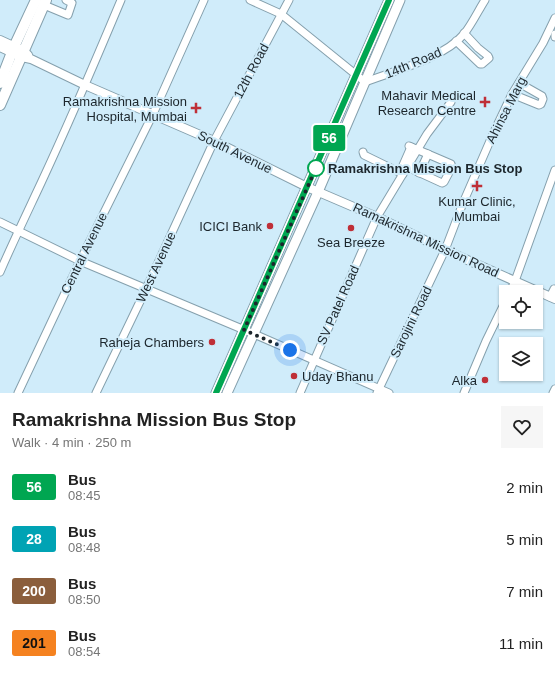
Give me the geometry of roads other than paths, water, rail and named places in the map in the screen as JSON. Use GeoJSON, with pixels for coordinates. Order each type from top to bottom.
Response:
{"type":"FeatureCollection","features":[{"type":"Feature","properties":{"kind":"main road"},"geometry":{"type":"LineString","coordinates":[[216,393],[389,0]]}},
{"type":"Feature","properties":{"kind":"main road"},"geometry":{"type":"LineString","coordinates":[[227,393],[318,192],[400,0]]}},
{"type":"Feature","properties":{"kind":"main road"},"geometry":{"type":"LineString","coordinates":[[0,105],[42,2]]}},
{"type":"Feature","properties":{"kind":"main road"},"geometry":{"type":"LineString","coordinates":[[0,83],[21,53]]}},
{"type":"Feature","properties":{"kind":"street"},"geometry":{"type":"LineString","coordinates":[[42,2],[68,15],[72,3],[66,0]]}},
{"type":"Feature","properties":{"kind":"street"},"geometry":{"type":"LineString","coordinates":[[0,272],[85,85],[121,0]]}},
{"type":"Feature","properties":{"kind":"street","name":"Central Avenue"},"geometry":{"type":"LineString","coordinates":[[18,393],[80,261],[153,114],[204,0]]}},
{"type":"Feature","properties":{"kind":"street"},"geometry":{"type":"LineString","coordinates":[[250,0],[281,14],[365,82]]}},
{"type":"Feature","properties":{"kind":"street","name":"12th Road"},"geometry":{"type":"LineString","coordinates":[[214,141],[289,0]]}},
{"type":"Feature","properties":{"kind":"street","name":"14th Road"},"geometry":{"type":"LineString","coordinates":[[365,82],[426,60],[462,39],[485,0]]}},
{"type":"Feature","properties":{"kind":"street","name":"Ahinsa Marg"},"geometry":{"type":"LineString","coordinates":[[446,250],[463,203],[513,95],[555,18]]}},
{"type":"Feature","properties":{"kind":"street"},"geometry":{"type":"LineString","coordinates":[[0,40],[21,53]]}},
{"type":"Feature","properties":{"kind":"street"},"geometry":{"type":"LineString","coordinates":[[0,46],[21,53]]}},
{"type":"Feature","properties":{"kind":"street","name":"South Avenue"},"geometry":{"type":"LineString","coordinates":[[21,53],[85,85],[214,141],[318,192]]}},
{"type":"Feature","properties":{"kind":"street"},"geometry":{"type":"LineString","coordinates":[[513,95],[539,106],[541,104],[543,99],[542,96],[520,84]]}},
{"type":"Feature","properties":{"kind":"street"},"geometry":{"type":"LineString","coordinates":[[405,169],[412,148],[427,134],[451,102]]}},
{"type":"Feature","properties":{"kind":"street","name":"West Avenue"},"geometry":{"type":"LineString","coordinates":[[96,393],[214,141]]}},
{"type":"Feature","properties":{"kind":"street"},"geometry":{"type":"LineString","coordinates":[[363,152],[364,155],[405,169],[421,170],[442,183],[444,182],[451,164],[412,148]]}},
{"type":"Feature","properties":{"kind":"street"},"geometry":{"type":"LineString","coordinates":[[405,169],[412,148]]}},
{"type":"Feature","properties":{"kind":"street"},"geometry":{"type":"LineString","coordinates":[[421,170],[428,154]]}},
{"type":"Feature","properties":{"kind":"street","name":"SV Patel Road"},"geometry":{"type":"LineString","coordinates":[[300,393],[377,217],[405,169]]}},
{"type":"Feature","properties":{"kind":"street"},"geometry":{"type":"LineString","coordinates":[[513,285],[555,170]]}},
{"type":"Feature","properties":{"kind":"street","name":"Ramakrishna Mission Road"},"geometry":{"type":"LineString","coordinates":[[318,192],[377,217],[515,281],[553,293]]}},
{"type":"Feature","properties":{"kind":"street"},"geometry":{"type":"LineString","coordinates":[[0,222],[80,261],[254,334],[378,391],[389,393]]}},
{"type":"Feature","properties":{"kind":"street","name":"Sarojini Road"},"geometry":{"type":"LineString","coordinates":[[378,391],[446,250]]}},
{"type":"Feature","properties":{"kind":"street"},"geometry":{"type":"LineString","coordinates":[[464,393],[499,314]]}},
{"type":"Feature","properties":{"kind":"street"},"geometry":{"type":"LineString","coordinates":[[553,393],[555,389]]}},
{"type":"Feature","properties":{"kind":"place","name":"Mahavir Medical Research Centre"},"geometry":{"type":"Point","coordinates":[485,102]}},
{"type":"Feature","properties":{"kind":"place","name":"Ramakrishna Mission Hospital, Mumbai"},"geometry":{"type":"Point","coordinates":[196,108]}},
{"type":"Feature","properties":{"kind":"place","name":"Ramakrishna Mission Bus Stop"},"geometry":{"type":"Point","coordinates":[316,168]}},
{"type":"Feature","properties":{"kind":"place","name":"Kumar Clinic, Mumbai"},"geometry":{"type":"Point","coordinates":[477,186]}},
{"type":"Feature","properties":{"kind":"place","name":"ICICI Bank"},"geometry":{"type":"Point","coordinates":[270,226]}},
{"type":"Feature","properties":{"kind":"place","name":"Sea Breeze"},"geometry":{"type":"Point","coordinates":[351,228]}},
{"type":"Feature","properties":{"kind":"place","name":"Raheja Chambers"},"geometry":{"type":"Point","coordinates":[212,342]}},
{"type":"Feature","properties":{"kind":"place","name":"Uday Bhanu"},"geometry":{"type":"Point","coordinates":[294,376]}},
{"type":"Feature","properties":{"kind":"place","name":"Alka"},"geometry":{"type":"Point","coordinates":[485,380]}}]}
